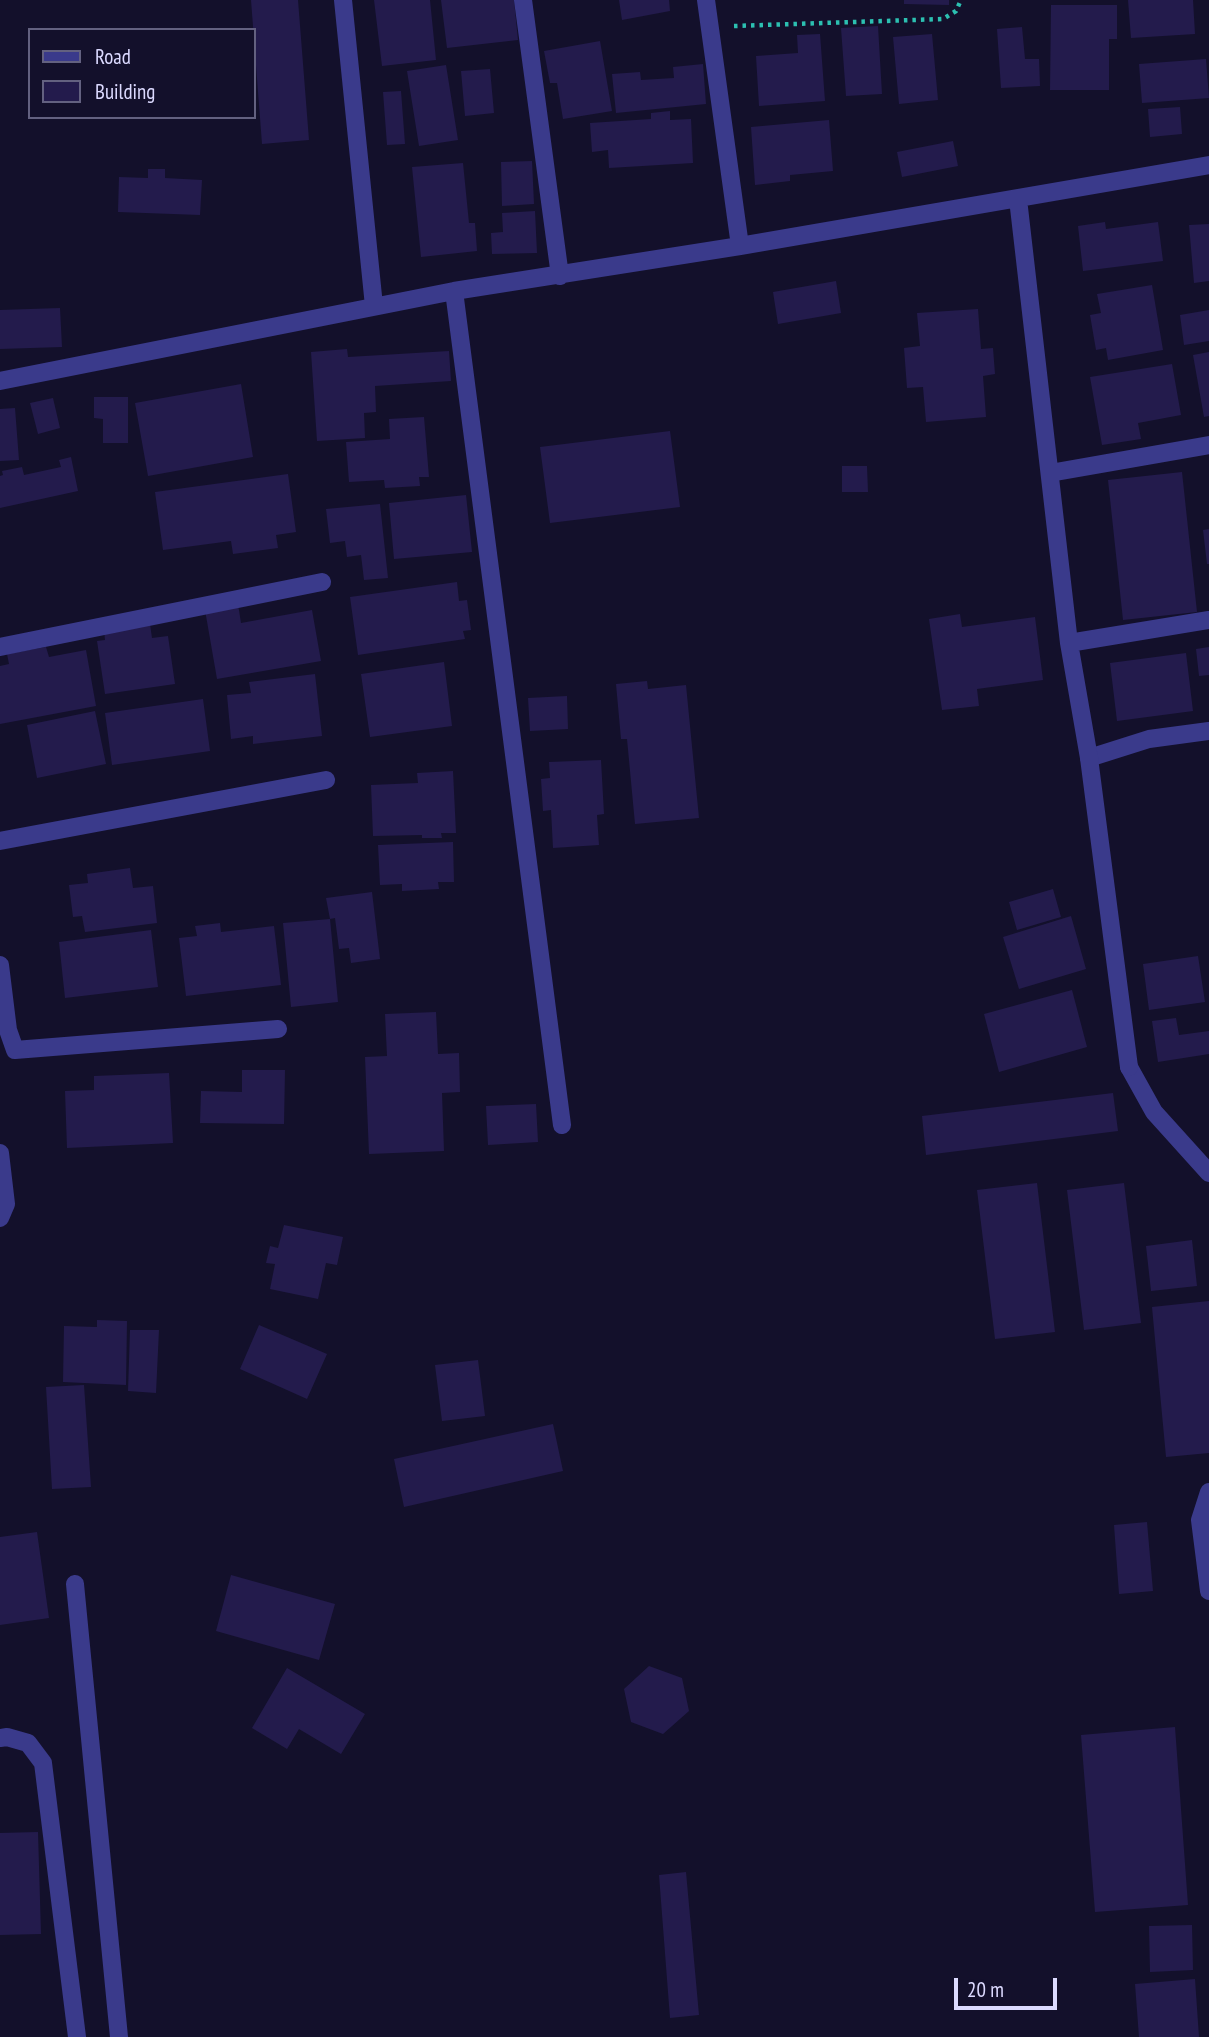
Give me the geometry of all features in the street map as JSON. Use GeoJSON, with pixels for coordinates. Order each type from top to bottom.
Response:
{"type":"FeatureCollection","features":[{"type":"Feature","properties":{"kind":"street"},"geometry":{"type":"LineString","coordinates":[[343,0],[374,306]]}},
{"type":"Feature","properties":{"kind":"street"},"geometry":{"type":"LineString","coordinates":[[523,0],[560,276]]}},
{"type":"Feature","properties":{"kind":"street"},"geometry":{"type":"LineString","coordinates":[[706,0],[740,246]]}},
{"type":"Feature","properties":{"kind":"street"},"geometry":{"type":"LineString","coordinates":[[0,381],[453,291],[560,276],[1209,165]]}},
{"type":"Feature","properties":{"kind":"street"},"geometry":{"type":"LineString","coordinates":[[1018,198],[1069,643],[1089,758],[1129,1067],[1154,1112],[1209,1173]]}},
{"type":"Feature","properties":{"kind":"street"},"geometry":{"type":"LineString","coordinates":[[453,291],[562,1125]]}},
{"type":"Feature","properties":{"kind":"street"},"geometry":{"type":"LineString","coordinates":[[1050,473],[1209,445]]}},
{"type":"Feature","properties":{"kind":"street"},"geometry":{"type":"LineString","coordinates":[[0,647],[322,582]]}},
{"type":"Feature","properties":{"kind":"street"},"geometry":{"type":"LineString","coordinates":[[1069,643],[1209,620]]}},
{"type":"Feature","properties":{"kind":"street"},"geometry":{"type":"LineString","coordinates":[[1089,758],[1149,738],[1209,731]]}},
{"type":"Feature","properties":{"kind":"street"},"geometry":{"type":"LineString","coordinates":[[0,841],[326,780]]}},
{"type":"Feature","properties":{"kind":"street"},"geometry":{"type":"LineString","coordinates":[[0,965],[8,1030],[15,1050],[278,1029]]}},
{"type":"Feature","properties":{"kind":"street"},"geometry":{"type":"LineString","coordinates":[[0,1153],[6,1204],[0,1218]]}},
{"type":"Feature","properties":{"kind":"street"},"geometry":{"type":"LineString","coordinates":[[1209,1492],[1200,1520],[1209,1591]]}},
{"type":"Feature","properties":{"kind":"street"},"geometry":{"type":"LineString","coordinates":[[75,1584],[119,2037]]}},
{"type":"Feature","properties":{"kind":"street"},"geometry":{"type":"LineString","coordinates":[[0,1738],[7,1737],[27,1743],[43,1763],[77,2037]]}},
{"type":"Feature","properties":{"kind":"path"},"geometry":{"type":"LineString","coordinates":[[710,26],[943,19],[956,11],[961,0]]}},
{"type":"Feature","properties":{"kind":"building"},"geometry":{"type":"Polygon","coordinates":[[[251,0],[298,0],[309,140],[262,144],[256,28],[253,28],[251,0]]]}},
{"type":"Feature","properties":{"kind":"building"},"geometry":{"type":"Polygon","coordinates":[[[374,0],[430,0],[436,60],[382,66],[374,0]]]}},
{"type":"Feature","properties":{"kind":"building"},"geometry":{"type":"Polygon","coordinates":[[[441,0],[514,0],[518,40],[447,48],[441,0]]]}},
{"type":"Feature","properties":{"kind":"building"},"geometry":{"type":"Polygon","coordinates":[[[619,0],[669,0],[670,11],[622,20],[619,0]]]}},
{"type":"Feature","properties":{"kind":"building"},"geometry":{"type":"Polygon","coordinates":[[[904,0],[949,0],[949,5],[904,4],[904,0]]]}},
{"type":"Feature","properties":{"kind":"building"},"geometry":{"type":"Polygon","coordinates":[[[1128,0],[1193,0],[1195,34],[1131,38],[1128,0]]]}},
{"type":"Feature","properties":{"kind":"building"},"geometry":{"type":"Polygon","coordinates":[[[1051,5],[1117,5],[1117,39],[1109,39],[1109,90],[1050,90],[1051,5]]]}},
{"type":"Feature","properties":{"kind":"building"},"geometry":{"type":"Polygon","coordinates":[[[878,26],[882,94],[846,96],[841,28],[878,26]]]}},
{"type":"Feature","properties":{"kind":"building"},"geometry":{"type":"Polygon","coordinates":[[[1022,27],[1025,59],[1039,59],[1040,86],[1001,88],[997,29],[1022,27]]]}},
{"type":"Feature","properties":{"kind":"building"},"geometry":{"type":"Polygon","coordinates":[[[820,34],[825,101],[759,106],[756,56],[798,53],[797,35],[820,34]]]}},
{"type":"Feature","properties":{"kind":"building"},"geometry":{"type":"Polygon","coordinates":[[[932,34],[938,100],[899,104],[893,37],[932,34]]]}},
{"type":"Feature","properties":{"kind":"building"},"geometry":{"type":"Polygon","coordinates":[[[600,41],[612,111],[563,119],[557,83],[550,83],[544,51],[600,41]]]}},
{"type":"Feature","properties":{"kind":"building"},"geometry":{"type":"Polygon","coordinates":[[[1206,59],[1209,98],[1142,103],[1139,64],[1206,59]]]}},
{"type":"Feature","properties":{"kind":"building"},"geometry":{"type":"Polygon","coordinates":[[[703,64],[706,104],[616,113],[612,74],[640,72],[641,80],[674,78],[673,67],[703,64]]]}},
{"type":"Feature","properties":{"kind":"building"},"geometry":{"type":"Polygon","coordinates":[[[446,65],[458,140],[419,146],[407,71],[446,65]]]}},
{"type":"Feature","properties":{"kind":"building"},"geometry":{"type":"Polygon","coordinates":[[[490,69],[494,113],[465,116],[461,71],[490,69]]]}},
{"type":"Feature","properties":{"kind":"building"},"geometry":{"type":"Polygon","coordinates":[[[401,91],[405,144],[387,145],[383,92],[401,91]]]}},
{"type":"Feature","properties":{"kind":"building"},"geometry":{"type":"Polygon","coordinates":[[[1180,107],[1182,134],[1150,137],[1148,109],[1180,107]]]}},
{"type":"Feature","properties":{"kind":"building"},"geometry":{"type":"Polygon","coordinates":[[[670,111],[670,120],[691,119],[693,163],[609,168],[608,150],[592,152],[590,123],[651,119],[651,113],[670,111]]]}},
{"type":"Feature","properties":{"kind":"building"},"geometry":{"type":"Polygon","coordinates":[[[829,120],[833,171],[790,175],[790,181],[755,185],[751,127],[829,120]]]}},
{"type":"Feature","properties":{"kind":"building"},"geometry":{"type":"Polygon","coordinates":[[[953,141],[958,166],[902,177],[897,152],[953,141]]]}},
{"type":"Feature","properties":{"kind":"building"},"geometry":{"type":"Polygon","coordinates":[[[532,161],[534,204],[502,206],[501,162],[532,161]]]}},
{"type":"Feature","properties":{"kind":"building"},"geometry":{"type":"Polygon","coordinates":[[[463,163],[469,223],[475,223],[477,251],[421,257],[412,167],[463,163]]]}},
{"type":"Feature","properties":{"kind":"building"},"geometry":{"type":"Polygon","coordinates":[[[148,169],[165,169],[165,178],[202,180],[200,215],[118,212],[119,177],[148,178],[148,169]]]}},
{"type":"Feature","properties":{"kind":"building"},"geometry":{"type":"Polygon","coordinates":[[[535,211],[537,253],[492,254],[491,233],[503,232],[502,213],[535,211]]]}},
{"type":"Feature","properties":{"kind":"building"},"geometry":{"type":"Polygon","coordinates":[[[1105,222],[1106,229],[1158,222],[1163,261],[1083,271],[1078,226],[1105,222]]]}},
{"type":"Feature","properties":{"kind":"building"},"geometry":{"type":"Polygon","coordinates":[[[1209,224],[1209,281],[1194,283],[1189,225],[1209,224]]]}},
{"type":"Feature","properties":{"kind":"building"},"geometry":{"type":"Polygon","coordinates":[[[836,281],[841,313],[778,324],[773,292],[836,281]]]}},
{"type":"Feature","properties":{"kind":"building"},"geometry":{"type":"Polygon","coordinates":[[[1152,285],[1163,350],[1108,360],[1106,348],[1096,350],[1090,315],[1101,313],[1097,294],[1152,285]]]}},
{"type":"Feature","properties":{"kind":"building"},"geometry":{"type":"Polygon","coordinates":[[[60,308],[62,347],[0,349],[0,310],[60,308]]]}},
{"type":"Feature","properties":{"kind":"building"},"geometry":{"type":"Polygon","coordinates":[[[978,309],[981,349],[993,348],[995,374],[983,376],[986,417],[926,422],[923,387],[907,388],[904,348],[920,346],[917,313],[978,309]]]}},
{"type":"Feature","properties":{"kind":"building"},"geometry":{"type":"Polygon","coordinates":[[[1209,310],[1209,341],[1184,345],[1180,315],[1209,310]]]}},
{"type":"Feature","properties":{"kind":"building"},"geometry":{"type":"Polygon","coordinates":[[[347,349],[348,357],[449,351],[451,381],[375,386],[376,412],[364,413],[365,438],[317,441],[311,352],[347,349]]]}},
{"type":"Feature","properties":{"kind":"building"},"geometry":{"type":"Polygon","coordinates":[[[1209,352],[1209,416],[1204,417],[1193,355],[1209,352]]]}},
{"type":"Feature","properties":{"kind":"building"},"geometry":{"type":"Polygon","coordinates":[[[1172,364],[1181,415],[1138,423],[1141,439],[1102,445],[1090,377],[1172,364]]]}},
{"type":"Feature","properties":{"kind":"building"},"geometry":{"type":"Polygon","coordinates":[[[241,384],[253,457],[148,476],[135,403],[241,384]]]}},
{"type":"Feature","properties":{"kind":"building"},"geometry":{"type":"Polygon","coordinates":[[[94,397],[128,397],[128,443],[103,443],[103,419],[94,418],[94,397]]]}},
{"type":"Feature","properties":{"kind":"building"},"geometry":{"type":"Polygon","coordinates":[[[53,398],[60,428],[38,434],[30,403],[53,398]]]}},
{"type":"Feature","properties":{"kind":"building"},"geometry":{"type":"Polygon","coordinates":[[[15,408],[19,460],[0,461],[0,409],[15,408]]]}},
{"type":"Feature","properties":{"kind":"building"},"geometry":{"type":"Polygon","coordinates":[[[424,417],[429,477],[419,477],[420,486],[385,488],[384,480],[349,482],[346,442],[390,439],[389,419],[424,417]]]}},
{"type":"Feature","properties":{"kind":"building"},"geometry":{"type":"Polygon","coordinates":[[[670,431],[680,507],[550,523],[540,447],[670,431]]]}},
{"type":"Feature","properties":{"kind":"building"},"geometry":{"type":"Polygon","coordinates":[[[71,457],[78,491],[0,508],[2,471],[22,467],[24,475],[61,467],[59,460],[71,457]]]}},
{"type":"Feature","properties":{"kind":"building"},"geometry":{"type":"Polygon","coordinates":[[[842,466],[867,466],[868,492],[842,492],[842,466]]]}},
{"type":"Feature","properties":{"kind":"building"},"geometry":{"type":"Polygon","coordinates":[[[1182,472],[1197,612],[1123,620],[1108,480],[1182,472]]]}},
{"type":"Feature","properties":{"kind":"building"},"geometry":{"type":"Polygon","coordinates":[[[288,474],[296,532],[276,535],[278,548],[233,554],[231,541],[163,550],[155,492],[288,474]]]}},
{"type":"Feature","properties":{"kind":"building"},"geometry":{"type":"Polygon","coordinates":[[[466,495],[472,552],[394,559],[389,503],[466,495]]]}},
{"type":"Feature","properties":{"kind":"building"},"geometry":{"type":"Polygon","coordinates":[[[380,504],[388,578],[364,580],[361,555],[347,557],[345,541],[330,543],[326,509],[380,504]]]}},
{"type":"Feature","properties":{"kind":"building"},"geometry":{"type":"Polygon","coordinates":[[[1209,529],[1209,564],[1207,564],[1203,530],[1209,529]]]}},
{"type":"Feature","properties":{"kind":"building"},"geometry":{"type":"Polygon","coordinates":[[[457,582],[459,601],[467,600],[471,630],[463,631],[465,639],[358,655],[350,597],[457,582]]]}},
{"type":"Feature","properties":{"kind":"building"},"geometry":{"type":"Polygon","coordinates":[[[238,604],[241,623],[312,610],[321,661],[217,679],[205,610],[238,604]]]}},
{"type":"Feature","properties":{"kind":"building"},"geometry":{"type":"Polygon","coordinates":[[[960,614],[962,627],[1035,617],[1043,680],[977,689],[979,706],[942,710],[929,619],[960,614]]]}},
{"type":"Feature","properties":{"kind":"building"},"geometry":{"type":"Polygon","coordinates":[[[150,624],[152,638],[168,636],[175,684],[105,694],[97,641],[105,640],[104,631],[150,624]]]}},
{"type":"Feature","properties":{"kind":"building"},"geometry":{"type":"Polygon","coordinates":[[[46,647],[49,657],[86,650],[96,706],[0,724],[0,666],[9,664],[7,654],[46,647]]]}},
{"type":"Feature","properties":{"kind":"building"},"geometry":{"type":"Polygon","coordinates":[[[1209,647],[1209,675],[1199,676],[1196,649],[1209,647]]]}},
{"type":"Feature","properties":{"kind":"building"},"geometry":{"type":"Polygon","coordinates":[[[1186,653],[1193,711],[1117,721],[1110,663],[1186,653]]]}},
{"type":"Feature","properties":{"kind":"building"},"geometry":{"type":"Polygon","coordinates":[[[444,662],[452,726],[370,737],[361,674],[444,662]]]}},
{"type":"Feature","properties":{"kind":"building"},"geometry":{"type":"Polygon","coordinates":[[[315,674],[322,736],[253,744],[253,736],[231,739],[227,695],[251,693],[249,682],[315,674]]]}},
{"type":"Feature","properties":{"kind":"building"},"geometry":{"type":"Polygon","coordinates":[[[647,681],[648,689],[686,685],[699,818],[635,824],[627,739],[621,739],[616,684],[647,681]]]}},
{"type":"Feature","properties":{"kind":"building"},"geometry":{"type":"Polygon","coordinates":[[[567,696],[568,729],[530,731],[528,698],[567,696]]]}},
{"type":"Feature","properties":{"kind":"building"},"geometry":{"type":"Polygon","coordinates":[[[203,699],[210,751],[112,765],[105,713],[203,699]]]}},
{"type":"Feature","properties":{"kind":"building"},"geometry":{"type":"Polygon","coordinates":[[[95,711],[106,764],[37,778],[27,725],[95,711]]]}},
{"type":"Feature","properties":{"kind":"building"},"geometry":{"type":"Polygon","coordinates":[[[601,760],[604,814],[597,815],[599,845],[553,848],[551,810],[543,811],[541,779],[550,778],[549,762],[601,760]]]}},
{"type":"Feature","properties":{"kind":"building"},"geometry":{"type":"Polygon","coordinates":[[[453,771],[456,833],[441,833],[442,838],[422,838],[422,835],[373,836],[371,785],[418,783],[417,773],[453,771]]]}},
{"type":"Feature","properties":{"kind":"building"},"geometry":{"type":"Polygon","coordinates":[[[453,842],[454,882],[438,882],[439,889],[402,891],[402,884],[380,885],[378,845],[453,842]]]}},
{"type":"Feature","properties":{"kind":"building"},"geometry":{"type":"Polygon","coordinates":[[[130,868],[133,888],[153,886],[157,923],[85,932],[82,916],[73,917],[69,885],[88,883],[87,874],[130,868]]]}},
{"type":"Feature","properties":{"kind":"building"},"geometry":{"type":"Polygon","coordinates":[[[1053,889],[1061,917],[1017,930],[1009,902],[1053,889]]]}},
{"type":"Feature","properties":{"kind":"building"},"geometry":{"type":"Polygon","coordinates":[[[372,892],[380,959],[351,963],[349,948],[339,949],[335,918],[330,919],[326,898],[372,892]]]}},
{"type":"Feature","properties":{"kind":"building"},"geometry":{"type":"Polygon","coordinates":[[[1071,916],[1086,969],[1019,989],[1003,937],[1071,916]]]}},
{"type":"Feature","properties":{"kind":"building"},"geometry":{"type":"Polygon","coordinates":[[[330,919],[338,1002],[291,1007],[283,923],[330,919]]]}},
{"type":"Feature","properties":{"kind":"building"},"geometry":{"type":"Polygon","coordinates":[[[220,923],[221,932],[274,926],[281,985],[186,996],[179,938],[197,936],[195,926],[220,923]]]}},
{"type":"Feature","properties":{"kind":"building"},"geometry":{"type":"Polygon","coordinates":[[[151,930],[158,987],[65,998],[59,942],[151,930]]]}},
{"type":"Feature","properties":{"kind":"building"},"geometry":{"type":"Polygon","coordinates":[[[1198,956],[1205,1002],[1149,1010],[1143,964],[1198,956]]]}},
{"type":"Feature","properties":{"kind":"building"},"geometry":{"type":"Polygon","coordinates":[[[1072,990],[1087,1047],[999,1072],[984,1014],[1072,990]]]}},
{"type":"Feature","properties":{"kind":"building"},"geometry":{"type":"Polygon","coordinates":[[[436,1012],[438,1054],[459,1053],[460,1092],[442,1093],[444,1151],[369,1154],[365,1057],[387,1056],[385,1014],[436,1012]]]}},
{"type":"Feature","properties":{"kind":"building"},"geometry":{"type":"Polygon","coordinates":[[[1176,1018],[1179,1035],[1209,1031],[1209,1054],[1158,1062],[1152,1021],[1176,1018]]]}},
{"type":"Feature","properties":{"kind":"building"},"geometry":{"type":"Polygon","coordinates":[[[242,1070],[285,1070],[284,1124],[200,1123],[201,1091],[242,1092],[242,1070]]]}},
{"type":"Feature","properties":{"kind":"building"},"geometry":{"type":"Polygon","coordinates":[[[169,1073],[173,1143],[67,1148],[65,1091],[94,1090],[94,1076],[169,1073]]]}},
{"type":"Feature","properties":{"kind":"building"},"geometry":{"type":"Polygon","coordinates":[[[1113,1093],[1118,1131],[926,1155],[922,1116],[1113,1093]]]}},
{"type":"Feature","properties":{"kind":"building"},"geometry":{"type":"Polygon","coordinates":[[[536,1104],[538,1142],[488,1145],[486,1106],[536,1104]]]}},
{"type":"Feature","properties":{"kind":"building"},"geometry":{"type":"Polygon","coordinates":[[[1037,1183],[1055,1332],[995,1339],[977,1190],[1037,1183]]]}},
{"type":"Feature","properties":{"kind":"building"},"geometry":{"type":"Polygon","coordinates":[[[1124,1183],[1141,1323],[1084,1330],[1067,1190],[1124,1183]]]}},
{"type":"Feature","properties":{"kind":"building"},"geometry":{"type":"Polygon","coordinates":[[[284,1225],[343,1237],[337,1265],[326,1263],[318,1299],[270,1289],[275,1264],[266,1263],[270,1246],[278,1248],[284,1225]]]}},
{"type":"Feature","properties":{"kind":"building"},"geometry":{"type":"Polygon","coordinates":[[[1192,1240],[1197,1286],[1151,1291],[1146,1246],[1192,1240]]]}},
{"type":"Feature","properties":{"kind":"building"},"geometry":{"type":"Polygon","coordinates":[[[1209,1301],[1209,1453],[1166,1457],[1152,1307],[1209,1301]]]}},
{"type":"Feature","properties":{"kind":"building"},"geometry":{"type":"Polygon","coordinates":[[[97,1320],[127,1321],[126,1385],[63,1382],[64,1326],[97,1327],[97,1320]]]}},
{"type":"Feature","properties":{"kind":"building"},"geometry":{"type":"Polygon","coordinates":[[[259,1325],[327,1354],[307,1399],[240,1369],[259,1325]]]}},
{"type":"Feature","properties":{"kind":"building"},"geometry":{"type":"Polygon","coordinates":[[[130,1330],[159,1330],[156,1393],[128,1391],[130,1330]]]}},
{"type":"Feature","properties":{"kind":"building"},"geometry":{"type":"Polygon","coordinates":[[[478,1360],[485,1416],[442,1421],[435,1365],[478,1360]]]}},
{"type":"Feature","properties":{"kind":"building"},"geometry":{"type":"Polygon","coordinates":[[[84,1385],[91,1487],[52,1489],[46,1387],[84,1385]]]}},
{"type":"Feature","properties":{"kind":"building"},"geometry":{"type":"Polygon","coordinates":[[[553,1424],[563,1471],[404,1507],[394,1459],[553,1424]]]}},
{"type":"Feature","properties":{"kind":"building"},"geometry":{"type":"Polygon","coordinates":[[[1147,1522],[1153,1591],[1119,1594],[1114,1525],[1147,1522]]]}},
{"type":"Feature","properties":{"kind":"building"},"geometry":{"type":"Polygon","coordinates":[[[37,1532],[49,1618],[0,1625],[0,1537],[37,1532]]]}},
{"type":"Feature","properties":{"kind":"building"},"geometry":{"type":"Polygon","coordinates":[[[231,1575],[335,1604],[319,1660],[216,1631],[231,1575]]]}},
{"type":"Feature","properties":{"kind":"building"},"geometry":{"type":"Polygon","coordinates":[[[649,1666],[682,1678],[689,1711],[663,1734],[631,1722],[624,1689],[649,1666]]]}},
{"type":"Feature","properties":{"kind":"building"},"geometry":{"type":"Polygon","coordinates":[[[287,1668],[365,1714],[341,1754],[299,1729],[287,1749],[252,1728],[287,1668]]]}},
{"type":"Feature","properties":{"kind":"building"},"geometry":{"type":"Polygon","coordinates":[[[1175,1727],[1188,1905],[1095,1912],[1081,1735],[1175,1727]]]}},
{"type":"Feature","properties":{"kind":"building"},"geometry":{"type":"Polygon","coordinates":[[[38,1832],[41,1934],[0,1935],[0,1833],[38,1832]]]}},
{"type":"Feature","properties":{"kind":"building"},"geometry":{"type":"Polygon","coordinates":[[[686,1872],[699,2015],[670,2018],[659,1875],[686,1872]]]}},
{"type":"Feature","properties":{"kind":"building"},"geometry":{"type":"Polygon","coordinates":[[[1192,1925],[1193,1970],[1150,1972],[1149,1926],[1192,1925]]]}},
{"type":"Feature","properties":{"kind":"building"},"geometry":{"type":"Polygon","coordinates":[[[1195,1979],[1199,2037],[1139,2037],[1135,1984],[1195,1979]]]}}]}
